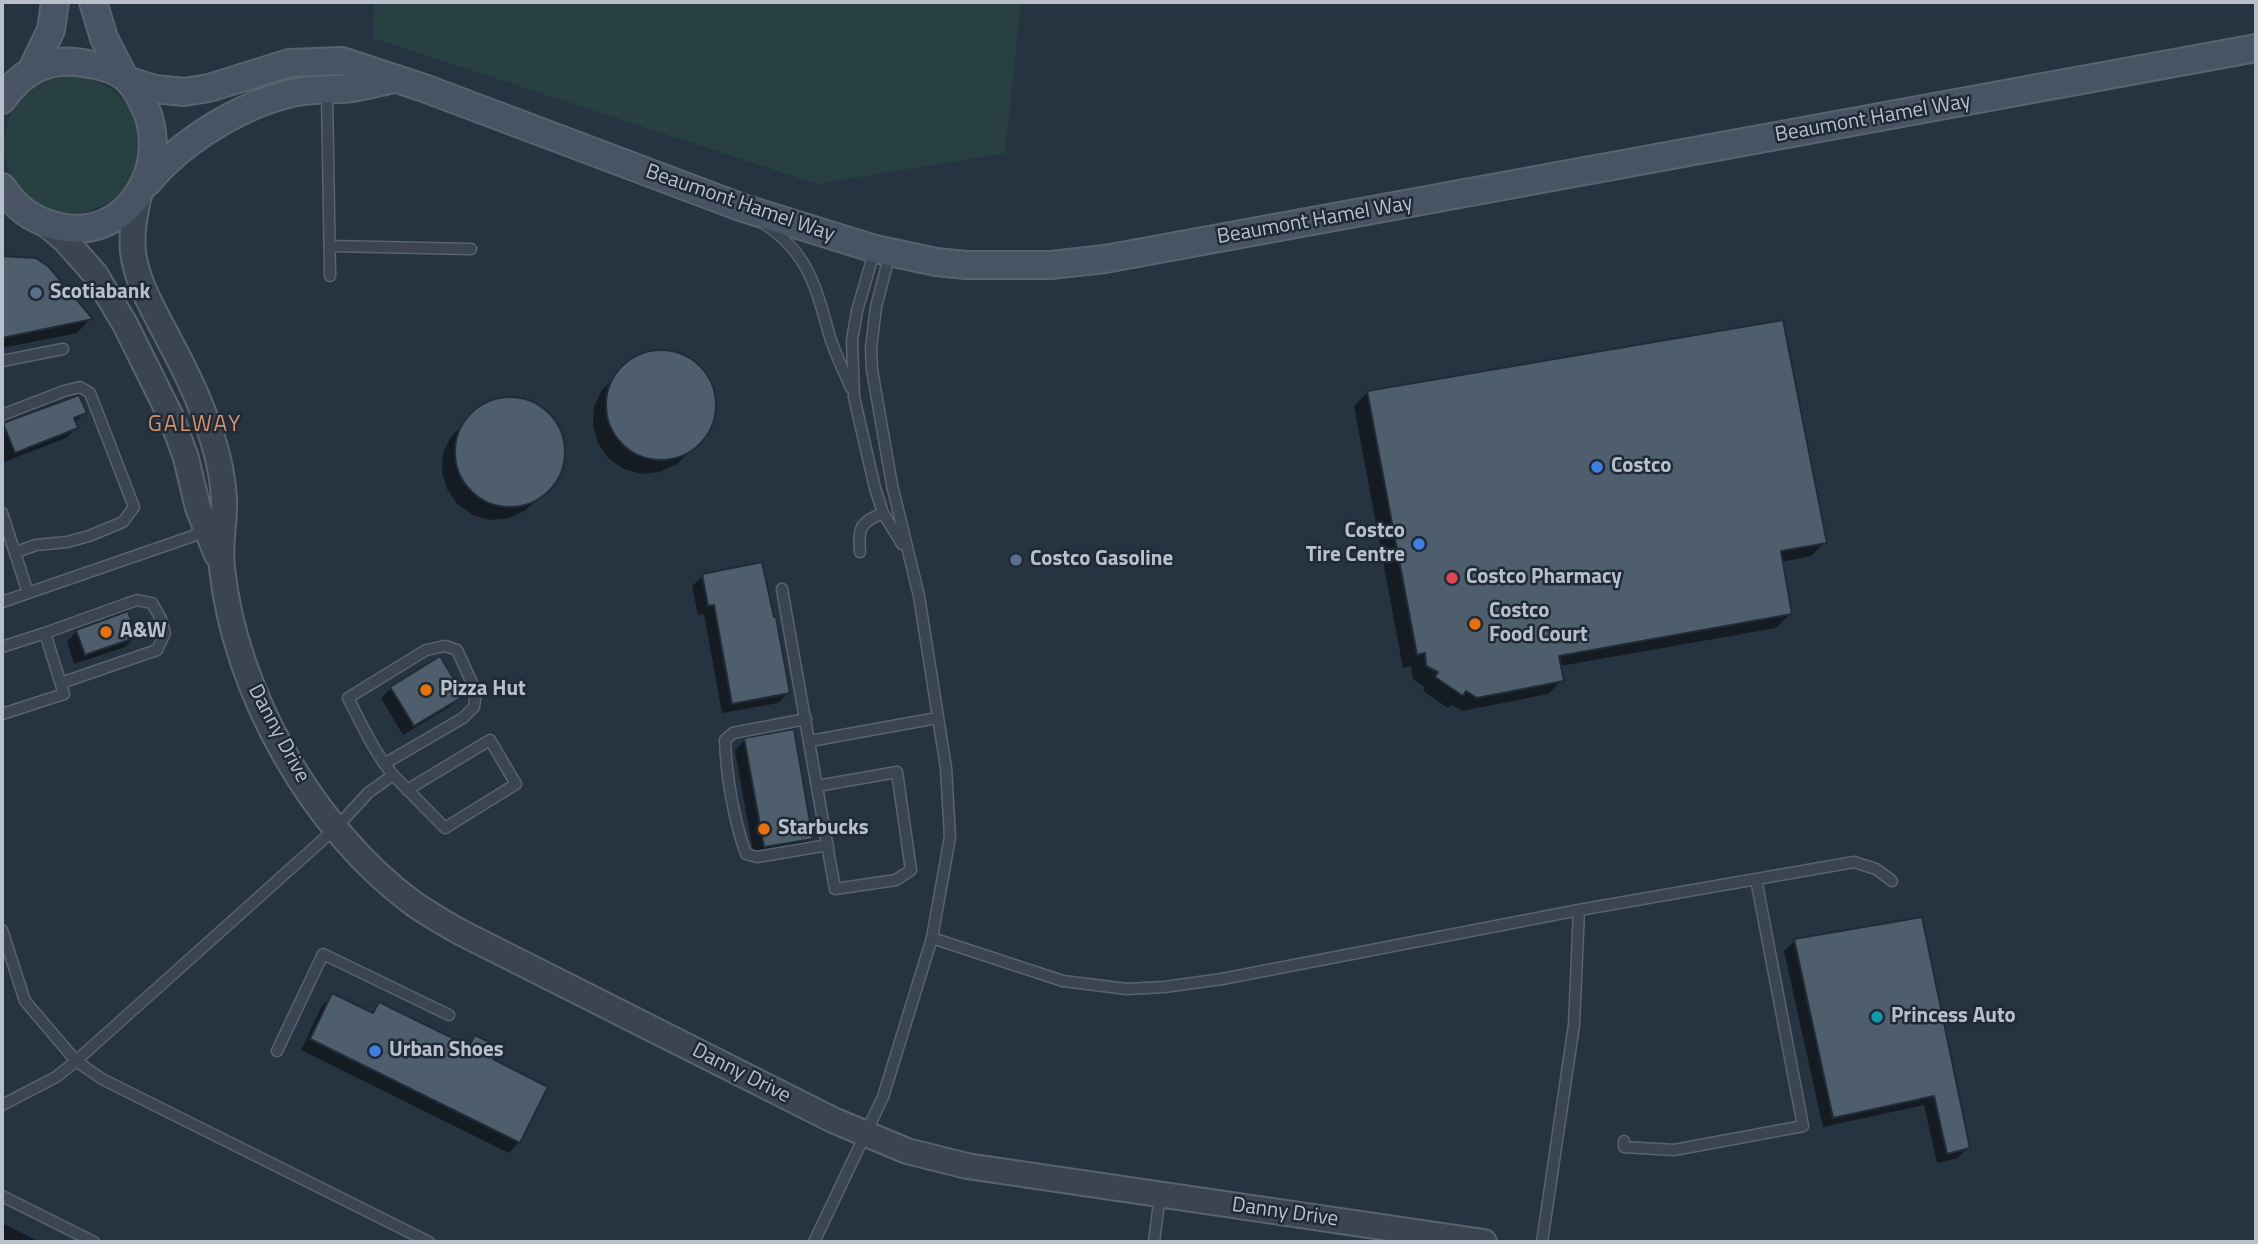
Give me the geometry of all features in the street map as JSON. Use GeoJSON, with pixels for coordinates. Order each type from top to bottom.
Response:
{"type":"FeatureCollection","features":[{"type":"Feature","properties":{"kind":"main road"},"geometry":{"type":"LineString","coordinates":[[2,100],[19,79],[32,69],[51,30],[55,2]]}},
{"type":"Feature","properties":{"kind":"main road"},"geometry":{"type":"LineString","coordinates":[[93,2],[104,38],[147,110],[154,140],[151,171],[141,191]]}},
{"type":"Feature","properties":{"kind":"main road","name":"Beaumont Hamel Way"},"geometry":{"type":"LineString","coordinates":[[32,69],[52,62],[73,61],[108,68],[155,89],[184,92],[209,88],[289,63],[342,61],[424,88],[743,208],[883,251],[966,265],[1051,265],[1105,259],[2256,48]]}},
{"type":"Feature","properties":{"kind":"main road","name":"Beaumont Hamel Way"},"geometry":{"type":"LineString","coordinates":[[25,218],[74,228],[106,222],[131,205],[160,167],[177,151],[217,125],[284,96],[394,79]]}},
{"type":"Feature","properties":{"kind":"main road"},"geometry":{"type":"LineString","coordinates":[[2,187],[25,218]]}},
{"type":"Feature","properties":{"kind":"street","name":"Danny Drive"},"geometry":{"type":"LineString","coordinates":[[141,191],[133,239],[140,279],[195,391],[216,453],[224,498],[221,565]]}},
{"type":"Feature","properties":{"kind":"street","name":"Danny Drive"},"geometry":{"type":"LineString","coordinates":[[25,218],[65,240],[90,268],[125,324],[172,419],[186,458],[198,508],[221,565],[229,612],[251,687],[287,757],[336,828],[394,888],[415,905],[460,932],[866,1135],[907,1151],[967,1166],[1484,1242]]}},
{"type":"Feature","properties":{"kind":"lane"},"geometry":{"type":"LineString","coordinates":[[327,90],[330,276]]}},
{"type":"Feature","properties":{"kind":"lane"},"geometry":{"type":"LineString","coordinates":[[743,208],[786,241],[805,264],[817,289],[831,340],[854,397],[874,488],[883,513],[908,553]]}},
{"type":"Feature","properties":{"kind":"lane"},"geometry":{"type":"LineString","coordinates":[[330,246],[471,249]]}},
{"type":"Feature","properties":{"kind":"lane"},"geometry":{"type":"LineString","coordinates":[[854,397],[852,340],[857,312],[883,251]]}},
{"type":"Feature","properties":{"kind":"lane"},"geometry":{"type":"LineString","coordinates":[[814,1242],[883,1097],[932,938],[950,837],[949,798],[919,596],[891,485],[872,359],[873,328],[883,251]]}},
{"type":"Feature","properties":{"kind":"lane"},"geometry":{"type":"LineString","coordinates":[[2,361],[63,349]]}},
{"type":"Feature","properties":{"kind":"lane"},"geometry":{"type":"LineString","coordinates":[[2,415],[80,387],[90,393],[134,507],[123,522],[89,536],[67,542],[36,545],[16,552]]}},
{"type":"Feature","properties":{"kind":"lane"},"geometry":{"type":"LineString","coordinates":[[2,513],[27,593]]}},
{"type":"Feature","properties":{"kind":"lane"},"geometry":{"type":"LineString","coordinates":[[860,552],[861,528],[865,522],[883,513]]}},
{"type":"Feature","properties":{"kind":"lane"},"geometry":{"type":"LineString","coordinates":[[2,602],[193,536],[206,526]]}},
{"type":"Feature","properties":{"kind":"lane"},"geometry":{"type":"LineString","coordinates":[[782,589],[835,889],[896,880],[911,870],[897,772],[817,786]]}},
{"type":"Feature","properties":{"kind":"lane"},"geometry":{"type":"LineString","coordinates":[[2,647],[137,600],[152,603],[165,633],[157,650],[61,683]]}},
{"type":"Feature","properties":{"kind":"lane"},"geometry":{"type":"LineString","coordinates":[[2,713],[64,694],[45,633]]}},
{"type":"Feature","properties":{"kind":"lane"},"geometry":{"type":"LineString","coordinates":[[384,764],[463,718],[474,707],[477,692],[457,650],[445,646],[426,650],[348,698],[384,764],[407,790],[445,828],[516,784],[490,740],[407,790]]}},
{"type":"Feature","properties":{"kind":"lane"},"geometry":{"type":"LineString","coordinates":[[810,741],[937,718]]}},
{"type":"Feature","properties":{"kind":"lane"},"geometry":{"type":"LineString","coordinates":[[806,719],[733,733],[725,740],[726,759],[746,854],[757,858],[828,845]]}},
{"type":"Feature","properties":{"kind":"lane"},"geometry":{"type":"LineString","coordinates":[[2,1105],[56,1077],[76,1061],[336,828],[368,793],[393,775]]}},
{"type":"Feature","properties":{"kind":"lane"},"geometry":{"type":"LineString","coordinates":[[932,938],[1063,981],[1098,987],[1154,988],[1222,979],[1579,910],[1854,862],[1876,869],[1892,881]]}},
{"type":"Feature","properties":{"kind":"lane"},"geometry":{"type":"LineString","coordinates":[[1623,1141],[1623,1147],[1674,1150],[1803,1126],[1756,879]]}},
{"type":"Feature","properties":{"kind":"lane"},"geometry":{"type":"LineString","coordinates":[[1542,1242],[1574,1025],[1579,910]]}},
{"type":"Feature","properties":{"kind":"lane"},"geometry":{"type":"LineString","coordinates":[[2,930],[25,1000],[76,1061],[114,1085],[429,1242]]}},
{"type":"Feature","properties":{"kind":"lane"},"geometry":{"type":"LineString","coordinates":[[277,1051],[323,954],[449,1015]]}},
{"type":"Feature","properties":{"kind":"lane"},"geometry":{"type":"LineString","coordinates":[[1154,1242],[1160,1194]]}},
{"type":"Feature","properties":{"kind":"lane"},"geometry":{"type":"LineString","coordinates":[[2,1196],[94,1242]]}},
{"type":"Feature","properties":{"kind":"green space"},"geometry":{"type":"Polygon","coordinates":[[[374,2],[1021,2],[1005,153],[817,184],[373,38],[374,2]]]}},
{"type":"Feature","properties":{"kind":"green space"},"geometry":{"type":"Polygon","coordinates":[[[72,77],[98,82],[120,97],[135,119],[140,145],[135,171],[120,193],[98,208],[72,213],[46,208],[24,193],[9,171],[4,145],[9,119],[24,97],[46,82],[72,77]]]}},
{"type":"Feature","properties":{"kind":"building","name":"Scotiabank"},"geometry":{"type":"Polygon","coordinates":[[[2,256],[36,258],[49,267],[93,319],[2,338],[2,256]]]}},
{"type":"Feature","properties":{"kind":"building","name":"Costco"},"geometry":{"type":"Polygon","coordinates":[[[1783,320],[1827,543],[1781,551],[1792,614],[1559,656],[1564,681],[1477,698],[1466,691],[1463,696],[1435,677],[1438,672],[1426,666],[1425,653],[1417,655],[1367,391],[1783,320]]]}},
{"type":"Feature","properties":{"kind":"building"},"geometry":{"type":"Polygon","coordinates":[[[661,350],[682,354],[700,366],[712,384],[716,405],[712,426],[700,444],[682,456],[661,460],[640,456],[622,444],[610,426],[606,405],[610,384],[622,366],[640,354],[661,350]]]}},
{"type":"Feature","properties":{"kind":"building"},"geometry":{"type":"Polygon","coordinates":[[[79,395],[87,413],[74,418],[78,428],[15,453],[3,423],[79,395]]]}},
{"type":"Feature","properties":{"kind":"building"},"geometry":{"type":"Polygon","coordinates":[[[510,397],[531,401],[549,413],[561,431],[565,452],[561,473],[549,491],[531,503],[510,507],[489,503],[471,491],[459,473],[455,452],[459,431],[471,413],[489,401],[510,397]]]}},
{"type":"Feature","properties":{"kind":"building"},"geometry":{"type":"Polygon","coordinates":[[[762,562],[776,617],[790,693],[732,704],[714,605],[708,606],[702,574],[762,562]]]}},
{"type":"Feature","properties":{"kind":"building","name":"A&W"},"geometry":{"type":"Polygon","coordinates":[[[128,611],[137,637],[85,655],[76,630],[128,611]]]}},
{"type":"Feature","properties":{"kind":"building"},"geometry":{"type":"Polygon","coordinates":[[[440,656],[464,696],[414,726],[390,687],[440,656]]]}},
{"type":"Feature","properties":{"kind":"building"},"geometry":{"type":"Polygon","coordinates":[[[794,729],[813,839],[764,847],[744,738],[794,729]]]}},
{"type":"Feature","properties":{"kind":"building","name":"Princess Auto"},"geometry":{"type":"Polygon","coordinates":[[[1922,917],[1970,1148],[1947,1154],[1934,1096],[1833,1118],[1794,939],[1922,917]]]}},
{"type":"Feature","properties":{"kind":"building"},"geometry":{"type":"Polygon","coordinates":[[[332,993],[373,1013],[379,1002],[469,1046],[475,1035],[499,1047],[493,1059],[548,1087],[520,1143],[310,1039],[332,993]]]}},
{"type":"Feature","properties":{"kind":"place","name":"Scotiabank"},"geometry":{"type":"Point","coordinates":[36,293]}},
{"type":"Feature","properties":{"kind":"place","name":"Costco"},"geometry":{"type":"Point","coordinates":[1597,467]}},
{"type":"Feature","properties":{"kind":"place","name":"Costco Tire Centre"},"geometry":{"type":"Point","coordinates":[1419,544]}},
{"type":"Feature","properties":{"kind":"place","name":"Costco Gasoline"},"geometry":{"type":"Point","coordinates":[1016,560]}},
{"type":"Feature","properties":{"kind":"place","name":"Costco Pharmacy"},"geometry":{"type":"Point","coordinates":[1452,578]}},
{"type":"Feature","properties":{"kind":"place","name":"Costco Food Court"},"geometry":{"type":"Point","coordinates":[1475,624]}},
{"type":"Feature","properties":{"kind":"place","name":"A&W"},"geometry":{"type":"Point","coordinates":[106,632]}},
{"type":"Feature","properties":{"kind":"place","name":"Pizza Hut"},"geometry":{"type":"Point","coordinates":[426,690]}},
{"type":"Feature","properties":{"kind":"place","name":"Starbucks"},"geometry":{"type":"Point","coordinates":[764,829]}},
{"type":"Feature","properties":{"kind":"place","name":"Princess Auto"},"geometry":{"type":"Point","coordinates":[1877,1017]}},
{"type":"Feature","properties":{"kind":"place","name":"Urban Shoes"},"geometry":{"type":"Point","coordinates":[375,1051]}},
{"type":"Feature","properties":{"kind":"district","name":"GALWAY"},"geometry":{"type":"Point","coordinates":[195,425]}}]}
